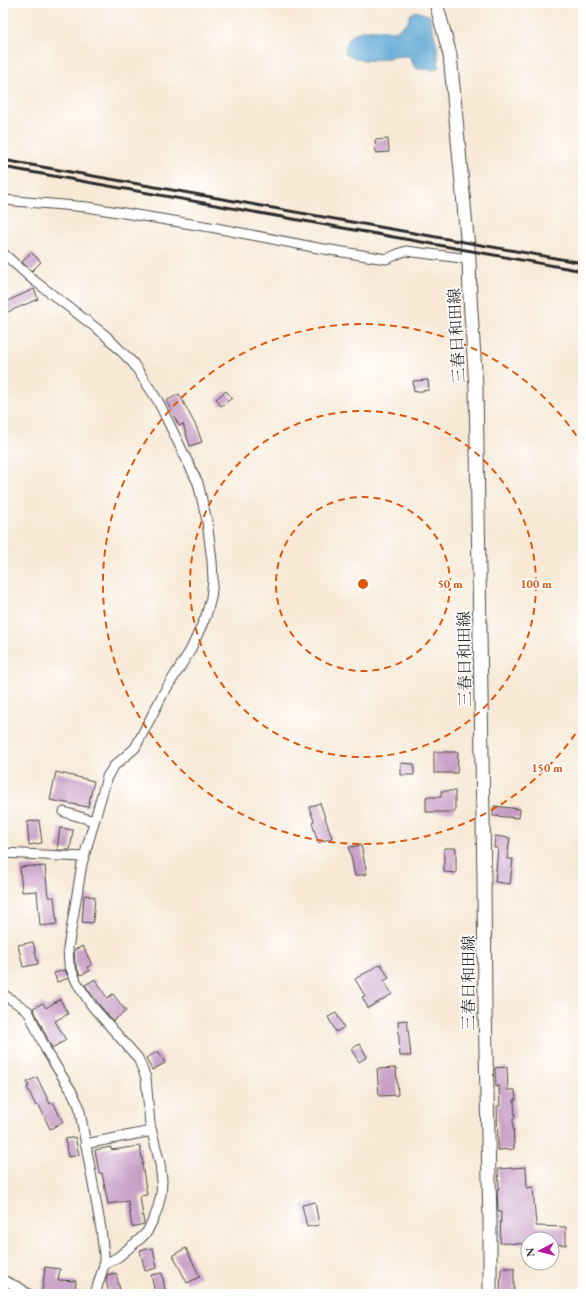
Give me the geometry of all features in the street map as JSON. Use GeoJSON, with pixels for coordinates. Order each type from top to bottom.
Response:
{"type":"FeatureCollection","features":[{"type":"Feature","properties":{"kind":"main road","name":"三春日和田線"},"geometry":{"type":"LineString","coordinates":[[436,3],[450,55],[469,259],[476,388],[484,872],[484,1010],[490,1220],[490,1294]]}},
{"type":"Feature","properties":{"kind":"street"},"geometry":{"type":"LineString","coordinates":[[3,200],[87,208],[216,228],[318,248],[386,259],[406,251],[469,259]]}},
{"type":"Feature","properties":{"kind":"street"},"geometry":{"type":"LineString","coordinates":[[3,253],[32,279],[104,334],[133,363],[158,401],[198,483],[207,521],[212,561],[213,579],[211,598],[206,616],[190,650],[163,694],[135,748],[110,771],[107,777],[84,857],[68,948],[69,964],[77,983],[92,1006],[138,1058],[146,1078],[152,1131],[160,1164],[162,1181],[158,1207],[147,1232],[118,1257],[104,1265]]}},
{"type":"Feature","properties":{"kind":"street"},"geometry":{"type":"LineString","coordinates":[[64,812],[94,820]]}},
{"type":"Feature","properties":{"kind":"street"},"geometry":{"type":"LineString","coordinates":[[3,853],[84,857]]}},
{"type":"Feature","properties":{"kind":"street"},"geometry":{"type":"LineString","coordinates":[[3,994],[28,1011],[46,1050],[76,1099],[81,1116],[101,1229],[104,1255],[104,1265],[95,1294]]}},
{"type":"Feature","properties":{"kind":"street"},"geometry":{"type":"LineString","coordinates":[[85,1144],[152,1131]]}},
{"type":"Feature","properties":{"kind":"street"},"geometry":{"type":"LineString","coordinates":[[3,1280],[20,1288],[28,1294]]}},
{"type":"Feature","properties":{"kind":"water"},"geometry":{"type":"Polygon","coordinates":[[[415,11],[429,15],[437,46],[439,67],[436,70],[418,69],[414,66],[409,56],[376,60],[360,60],[345,53],[350,37],[356,33],[371,30],[395,31],[407,23],[410,15],[415,11]]]}},
{"type":"Feature","properties":{"kind":"building"},"geometry":{"type":"Polygon","coordinates":[[[388,139],[389,152],[376,153],[375,140],[388,139]]]}},
{"type":"Feature","properties":{"kind":"building"},"geometry":{"type":"Polygon","coordinates":[[[31,252],[41,262],[32,271],[22,262],[31,252]]]}},
{"type":"Feature","properties":{"kind":"building"},"geometry":{"type":"Polygon","coordinates":[[[34,289],[38,299],[3,314],[3,303],[34,289]]]}},
{"type":"Feature","properties":{"kind":"building"},"geometry":{"type":"Polygon","coordinates":[[[428,380],[429,390],[414,392],[413,381],[428,380]]]}},
{"type":"Feature","properties":{"kind":"building"},"geometry":{"type":"Polygon","coordinates":[[[226,391],[232,398],[221,406],[216,399],[226,391]]]}},
{"type":"Feature","properties":{"kind":"building"},"geometry":{"type":"Polygon","coordinates":[[[179,394],[197,428],[202,442],[190,446],[183,424],[179,426],[166,401],[179,394]]]}},
{"type":"Feature","properties":{"kind":"building"},"geometry":{"type":"Polygon","coordinates":[[[434,752],[458,752],[457,773],[434,773],[434,752]]]}},
{"type":"Feature","properties":{"kind":"building"},"geometry":{"type":"Polygon","coordinates":[[[401,763],[414,764],[414,775],[401,775],[401,763]]]}},
{"type":"Feature","properties":{"kind":"building"},"geometry":{"type":"Polygon","coordinates":[[[56,772],[94,781],[88,807],[50,800],[56,772]]]}},
{"type":"Feature","properties":{"kind":"building"},"geometry":{"type":"Polygon","coordinates":[[[441,791],[455,791],[455,812],[426,812],[426,797],[441,797],[441,791]]]}},
{"type":"Feature","properties":{"kind":"building"},"geometry":{"type":"Polygon","coordinates":[[[320,803],[332,838],[318,843],[312,822],[314,821],[309,807],[320,803]]]}},
{"type":"Feature","properties":{"kind":"building"},"geometry":{"type":"Polygon","coordinates":[[[494,806],[520,809],[519,818],[493,816],[494,806]]]}},
{"type":"Feature","properties":{"kind":"building"},"geometry":{"type":"Polygon","coordinates":[[[39,820],[42,843],[29,845],[27,822],[39,820]]]}},
{"type":"Feature","properties":{"kind":"building"},"geometry":{"type":"Polygon","coordinates":[[[60,828],[73,830],[70,850],[57,850],[60,828]]]}},
{"type":"Feature","properties":{"kind":"building"},"geometry":{"type":"Polygon","coordinates":[[[495,836],[510,838],[507,859],[513,859],[510,884],[495,882],[498,848],[494,848],[495,836]]]}},
{"type":"Feature","properties":{"kind":"building"},"geometry":{"type":"Polygon","coordinates":[[[361,845],[367,874],[355,876],[349,847],[361,845]]]}},
{"type":"Feature","properties":{"kind":"building"},"geometry":{"type":"Polygon","coordinates":[[[444,848],[456,848],[456,873],[444,872],[444,848]]]}},
{"type":"Feature","properties":{"kind":"building"},"geometry":{"type":"Polygon","coordinates":[[[45,866],[48,897],[54,897],[57,924],[40,926],[37,891],[22,892],[20,867],[45,866]]]}},
{"type":"Feature","properties":{"kind":"building"},"geometry":{"type":"Polygon","coordinates":[[[84,895],[95,897],[93,923],[82,922],[84,895]]]}},
{"type":"Feature","properties":{"kind":"building"},"geometry":{"type":"Polygon","coordinates":[[[33,942],[38,964],[23,967],[18,945],[33,942]]]}},
{"type":"Feature","properties":{"kind":"building"},"geometry":{"type":"Polygon","coordinates":[[[83,946],[92,965],[87,967],[90,971],[80,975],[75,963],[74,950],[83,946]]]}},
{"type":"Feature","properties":{"kind":"building"},"geometry":{"type":"Polygon","coordinates":[[[381,964],[389,978],[384,981],[392,994],[368,1008],[362,997],[365,996],[355,979],[381,964]]]}},
{"type":"Feature","properties":{"kind":"building"},"geometry":{"type":"Polygon","coordinates":[[[65,970],[69,978],[57,982],[54,973],[65,970]]]}},
{"type":"Feature","properties":{"kind":"building"},"geometry":{"type":"Polygon","coordinates":[[[95,979],[107,998],[113,994],[126,1011],[113,1021],[85,985],[95,979]]]}},
{"type":"Feature","properties":{"kind":"building"},"geometry":{"type":"Polygon","coordinates":[[[60,999],[68,1014],[55,1021],[66,1040],[52,1048],[33,1008],[43,1003],[46,1008],[60,999]]]}},
{"type":"Feature","properties":{"kind":"building"},"geometry":{"type":"Polygon","coordinates":[[[336,1013],[344,1027],[336,1032],[328,1017],[336,1013]]]}},
{"type":"Feature","properties":{"kind":"building"},"geometry":{"type":"Polygon","coordinates":[[[407,1020],[411,1056],[400,1056],[398,1021],[407,1020]]]}},
{"type":"Feature","properties":{"kind":"building"},"geometry":{"type":"Polygon","coordinates":[[[360,1044],[367,1057],[359,1062],[351,1049],[360,1044]]]}},
{"type":"Feature","properties":{"kind":"building"},"geometry":{"type":"Polygon","coordinates":[[[158,1051],[165,1063],[152,1070],[146,1058],[158,1051]]]}},
{"type":"Feature","properties":{"kind":"building"},"geometry":{"type":"Polygon","coordinates":[[[507,1067],[508,1090],[515,1090],[516,1100],[514,1100],[515,1118],[513,1119],[514,1149],[498,1150],[497,1106],[500,1106],[499,1086],[496,1087],[495,1068],[507,1067]]]}},
{"type":"Feature","properties":{"kind":"building"},"geometry":{"type":"Polygon","coordinates":[[[396,1068],[398,1095],[379,1096],[377,1069],[396,1068]]]}},
{"type":"Feature","properties":{"kind":"building"},"geometry":{"type":"Polygon","coordinates":[[[37,1077],[50,1104],[53,1102],[63,1122],[50,1129],[39,1105],[36,1106],[27,1087],[29,1086],[27,1082],[37,1077]]]}},
{"type":"Feature","properties":{"kind":"building"},"geometry":{"type":"Polygon","coordinates":[[[75,1137],[79,1155],[68,1157],[65,1139],[75,1137]]]}},
{"type":"Feature","properties":{"kind":"building"},"geometry":{"type":"Polygon","coordinates":[[[140,1146],[147,1195],[140,1196],[144,1224],[132,1227],[128,1201],[108,1204],[102,1173],[99,1173],[95,1150],[111,1147],[111,1150],[140,1146]]]}},
{"type":"Feature","properties":{"kind":"building"},"geometry":{"type":"Polygon","coordinates":[[[526,1167],[527,1188],[533,1187],[536,1226],[566,1227],[566,1245],[560,1245],[560,1231],[520,1231],[520,1244],[500,1243],[501,1211],[498,1211],[498,1169],[526,1167]]]}},
{"type":"Feature","properties":{"kind":"building"},"geometry":{"type":"Polygon","coordinates":[[[315,1202],[319,1225],[307,1227],[302,1205],[315,1202]]]}},
{"type":"Feature","properties":{"kind":"building"},"geometry":{"type":"Polygon","coordinates":[[[153,1248],[157,1268],[145,1271],[140,1250],[153,1248]]]}},
{"type":"Feature","properties":{"kind":"building"},"geometry":{"type":"Polygon","coordinates":[[[186,1248],[200,1277],[187,1283],[173,1255],[186,1248]]]}},
{"type":"Feature","properties":{"kind":"building"},"geometry":{"type":"Polygon","coordinates":[[[45,1267],[60,1269],[58,1280],[76,1281],[75,1294],[42,1293],[45,1267]]]}},
{"type":"Feature","properties":{"kind":"building"},"geometry":{"type":"Polygon","coordinates":[[[501,1268],[514,1268],[514,1294],[500,1294],[501,1268]]]}},
{"type":"Feature","properties":{"kind":"building"},"geometry":{"type":"Polygon","coordinates":[[[116,1273],[121,1294],[109,1294],[106,1280],[107,1275],[116,1273]]]}},
{"type":"Feature","properties":{"kind":"building"},"geometry":{"type":"Polygon","coordinates":[[[162,1273],[165,1290],[155,1292],[151,1275],[162,1273]]]}},
{"type":"Feature","properties":{"kind":"railway"},"geometry":{"type":"LineString","coordinates":[[3,160],[583,263]]}},
{"type":"Feature","properties":{"kind":"railway"},"geometry":{"type":"LineString","coordinates":[[3,167],[583,271]]}}]}
